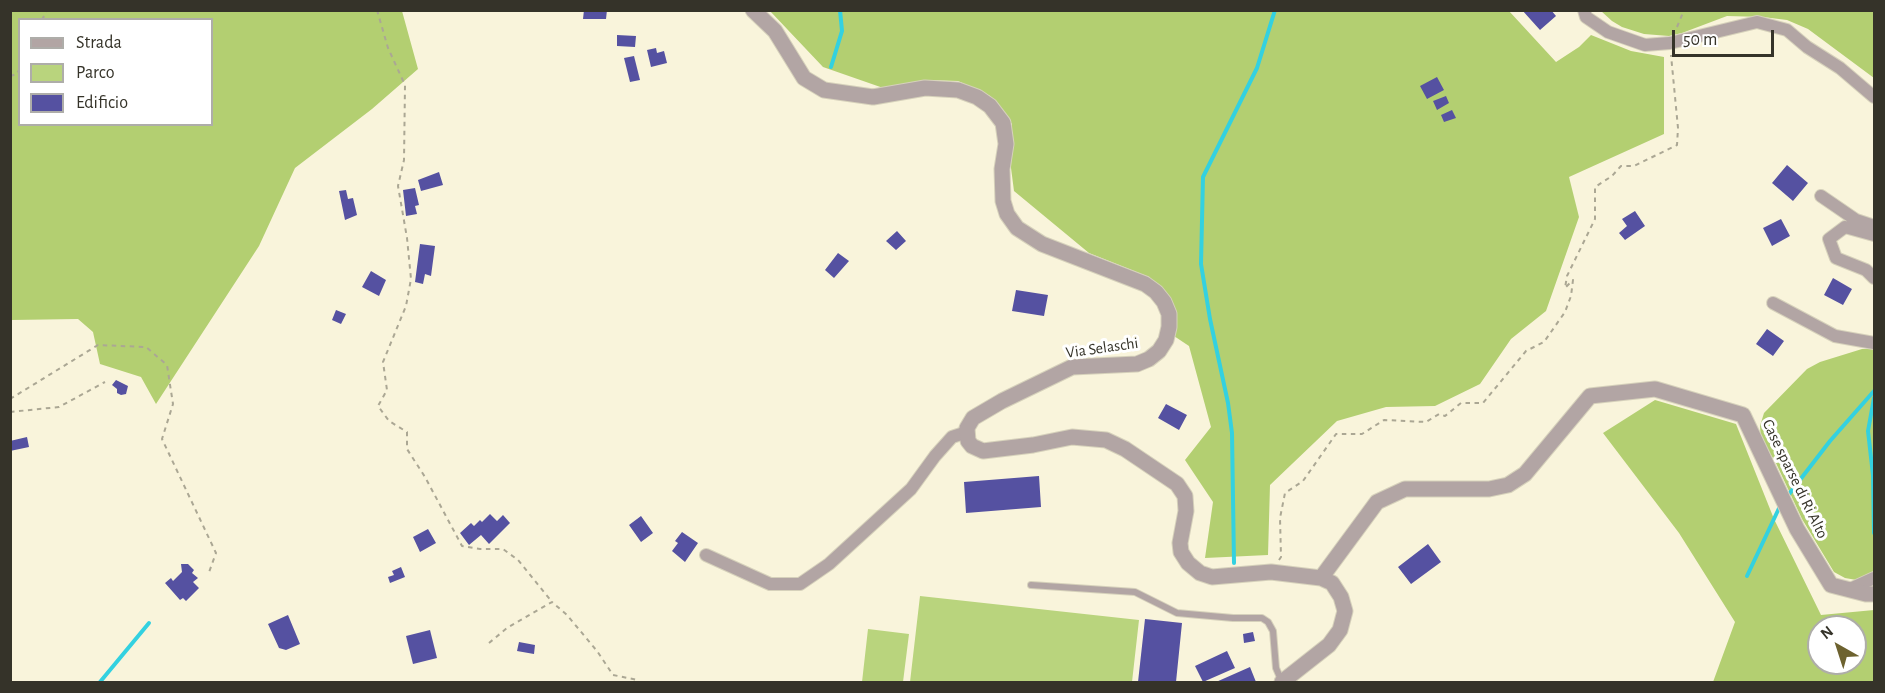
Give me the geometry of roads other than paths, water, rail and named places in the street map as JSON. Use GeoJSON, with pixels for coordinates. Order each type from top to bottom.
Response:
{"type":"FeatureCollection","features":[{"type":"Feature","properties":{"kind":"street","name":"Via Selaschi"},"geometry":{"type":"LineString","coordinates":[[753,10],[775,31],[804,78],[824,90],[873,97],[924,88],[958,90],[990,106],[1003,123],[1006,144],[1002,169],[1004,201],[1008,214],[1017,228],[1042,244],[1145,284],[1156,291],[1164,302],[1169,314],[1166,340],[1159,351],[1149,359],[1137,364],[1072,367],[1002,401],[973,418],[969,422],[967,432]]}},
{"type":"Feature","properties":{"kind":"street"},"geometry":{"type":"LineString","coordinates":[[1584,10],[1586,17],[1608,32],[1645,45],[1670,44],[1757,22],[1777,27],[1787,30],[1807,47],[1840,68],[1875,97]]}},
{"type":"Feature","properties":{"kind":"street"},"geometry":{"type":"LineString","coordinates":[[1821,196],[1856,220],[1875,226]]}},
{"type":"Feature","properties":{"kind":"street"},"geometry":{"type":"LineString","coordinates":[[1875,235],[1845,227],[1829,239],[1836,258],[1866,270],[1875,278]]}},
{"type":"Feature","properties":{"kind":"street"},"geometry":{"type":"LineString","coordinates":[[1773,303],[1835,336],[1875,343]]}},
{"type":"Feature","properties":{"kind":"street","name":"Case sparse di Ri Alto"},"geometry":{"type":"LineString","coordinates":[[1321,578],[1377,501],[1405,489],[1489,489],[1508,485],[1525,474],[1590,396],[1655,389],[1743,415],[1797,529],[1831,585],[1866,594],[1875,594]]}},
{"type":"Feature","properties":{"kind":"street"},"geometry":{"type":"LineString","coordinates":[[706,555],[770,584],[800,584],[829,564],[911,489],[934,456],[952,437],[967,432],[968,441],[972,446],[983,451],[1033,445],[1072,437],[1106,440],[1125,449],[1177,484],[1185,496],[1186,511],[1180,543],[1181,552],[1188,563],[1200,573],[1212,577],[1271,572],[1321,578],[1332,583],[1341,597],[1345,611],[1340,630],[1329,645],[1282,682]]}},
{"type":"Feature","properties":{"kind":"street"},"geometry":{"type":"LineString","coordinates":[[1848,590],[1875,578]]}},
{"type":"Feature","properties":{"kind":"lane"},"geometry":{"type":"LineString","coordinates":[[1031,585],[1135,592],[1177,613],[1262,618],[1268,622],[1274,632],[1276,668],[1282,682]]}},
{"type":"Feature","properties":{"kind":"waterway"},"geometry":{"type":"LineString","coordinates":[[831,67],[842,31],[840,10]]}},
{"type":"Feature","properties":{"kind":"waterway"},"geometry":{"type":"LineString","coordinates":[[1234,563],[1232,433],[1201,264],[1203,177],[1257,68],[1275,10]]}},
{"type":"Feature","properties":{"kind":"waterway"},"geometry":{"type":"LineString","coordinates":[[1786,498],[1830,441],[1874,391]]}},
{"type":"Feature","properties":{"kind":"waterway"},"geometry":{"type":"LineString","coordinates":[[1874,398],[1868,431],[1873,475],[1874,533]]}},
{"type":"Feature","properties":{"kind":"waterway"},"geometry":{"type":"LineString","coordinates":[[1747,576],[1781,504]]}},
{"type":"Feature","properties":{"kind":"waterway"},"geometry":{"type":"LineString","coordinates":[[100,682],[149,623]]}}]}
